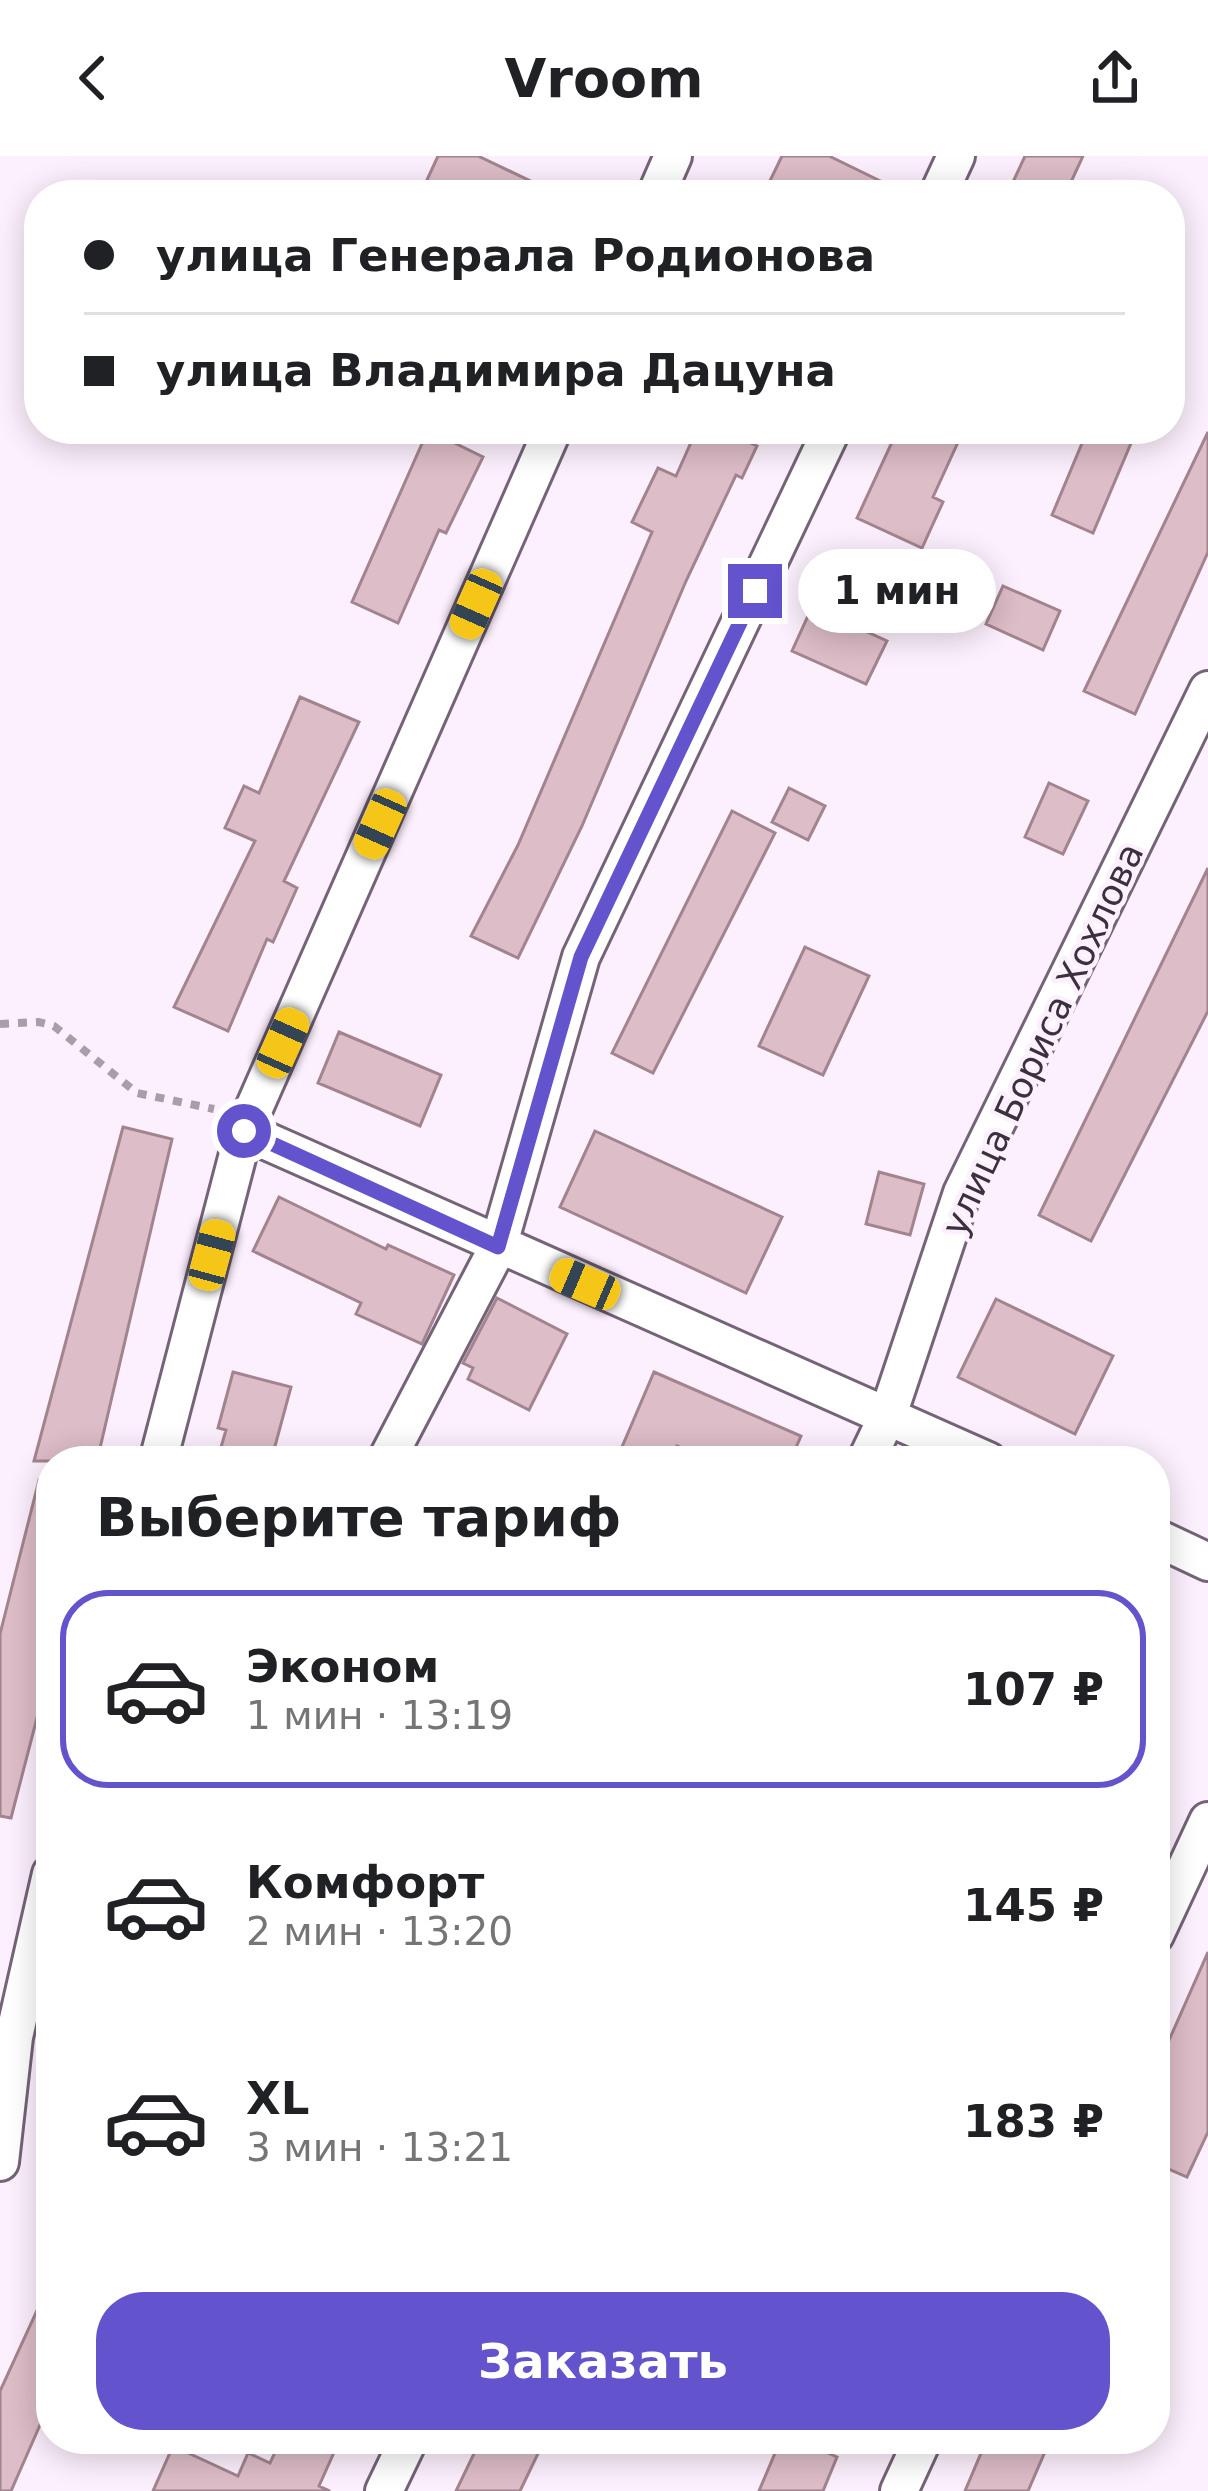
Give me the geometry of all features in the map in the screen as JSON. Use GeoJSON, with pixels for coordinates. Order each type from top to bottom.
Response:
{"type":"FeatureCollection","features":[{"type":"Feature","properties":{"kind":"street"},"geometry":{"type":"LineString","coordinates":[[162,1446],[244,1131],[546,444]]}},
{"type":"Feature","properties":{"kind":"street"},"geometry":{"type":"LineString","coordinates":[[394,1446],[498,1247],[581,957],[825,444]]}},
{"type":"Feature","properties":{"kind":"street","name":"улица Бориса Хохлова"},"geometry":{"type":"LineString","coordinates":[[873,1446],[888,1415],[962,1192],[1208,690]]}},
{"type":"Feature","properties":{"kind":"street"},"geometry":{"type":"LineString","coordinates":[[244,1131],[955,1446]]}},
{"type":"Feature","properties":{"kind":"street"},"geometry":{"type":"LineString","coordinates":[[1170,1544],[1208,1562]]}},
{"type":"Feature","properties":{"kind":"street"},"geometry":{"type":"LineString","coordinates":[[1170,1903],[1208,1821]]}},
{"type":"Feature","properties":{"kind":"street"},"geometry":{"type":"LineString","coordinates":[[0,2162],[14,2037],[36,1940]]}},
{"type":"Feature","properties":{"kind":"street"},"geometry":{"type":"LineString","coordinates":[[384,2491],[402,2454]]}},
{"type":"Feature","properties":{"kind":"street"},"geometry":{"type":"LineString","coordinates":[[899,2491],[916,2454]]}},
{"type":"Feature","properties":{"kind":"path"},"geometry":{"type":"LineString","coordinates":[[0,1024],[54,1026],[137,1094],[215,1109],[244,1131]]}},
{"type":"Feature","properties":{"kind":"building"},"geometry":{"type":"Polygon","coordinates":[[[438,156],[478,156],[528,180],[427,180],[438,156]]]}},
{"type":"Feature","properties":{"kind":"building"},"geometry":{"type":"Polygon","coordinates":[[[782,156],[829,156],[878,180],[770,180],[782,156]]]}},
{"type":"Feature","properties":{"kind":"building"},"geometry":{"type":"Polygon","coordinates":[[[1025,156],[1083,156],[1072,180],[1014,180],[1025,156]]]}},
{"type":"Feature","properties":{"kind":"building"},"geometry":{"type":"Polygon","coordinates":[[[1208,432],[1208,552],[1135,714],[1084,691],[1208,432]]]}},
{"type":"Feature","properties":{"kind":"building"},"geometry":{"type":"Polygon","coordinates":[[[422,444],[457,444],[483,457],[446,533],[439,530],[398,623],[352,602],[422,444]]]}},
{"type":"Feature","properties":{"kind":"building"},"geometry":{"type":"Polygon","coordinates":[[[690,444],[757,446],[742,478],[736,475],[686,581],[582,826],[518,958],[471,936],[518,845],[652,532],[632,522],[658,468],[676,476],[690,444]]]}},
{"type":"Feature","properties":{"kind":"building"},"geometry":{"type":"Polygon","coordinates":[[[891,444],[957,444],[933,497],[943,502],[922,548],[857,518],[891,444]]]}},
{"type":"Feature","properties":{"kind":"building"},"geometry":{"type":"Polygon","coordinates":[[[1082,444],[1131,444],[1093,533],[1052,515],[1082,444]]]}},
{"type":"Feature","properties":{"kind":"building"},"geometry":{"type":"Polygon","coordinates":[[[1003,586],[1060,611],[1043,650],[986,624],[1003,586]]]}},
{"type":"Feature","properties":{"kind":"building"},"geometry":{"type":"Polygon","coordinates":[[[812,607],[887,641],[866,684],[792,651],[812,607]]]}},
{"type":"Feature","properties":{"kind":"building"},"geometry":{"type":"Polygon","coordinates":[[[300,697],[359,722],[284,881],[297,888],[273,942],[267,939],[228,1031],[174,1007],[255,841],[225,828],[244,786],[259,793],[300,697]]]}},
{"type":"Feature","properties":{"kind":"building"},"geometry":{"type":"Polygon","coordinates":[[[1049,783],[1088,801],[1063,854],[1025,837],[1049,783]]]}},
{"type":"Feature","properties":{"kind":"building"},"geometry":{"type":"Polygon","coordinates":[[[789,788],[825,806],[808,840],[772,822],[789,788]]]}},
{"type":"Feature","properties":{"kind":"building"},"geometry":{"type":"Polygon","coordinates":[[[732,811],[775,833],[653,1073],[612,1053],[732,811]]]}},
{"type":"Feature","properties":{"kind":"building"},"geometry":{"type":"Polygon","coordinates":[[[1208,868],[1208,1011],[1091,1241],[1039,1215],[1208,868]]]}},
{"type":"Feature","properties":{"kind":"building"},"geometry":{"type":"Polygon","coordinates":[[[805,947],[869,976],[823,1075],[759,1046],[805,947]]]}},
{"type":"Feature","properties":{"kind":"building"},"geometry":{"type":"Polygon","coordinates":[[[339,1032],[441,1075],[420,1126],[318,1083],[339,1032]]]}},
{"type":"Feature","properties":{"kind":"building"},"geometry":{"type":"Polygon","coordinates":[[[123,1127],[172,1139],[100,1446],[38,1446],[123,1127]]]}},
{"type":"Feature","properties":{"kind":"building"},"geometry":{"type":"Polygon","coordinates":[[[595,1131],[782,1217],[746,1293],[560,1207],[595,1131]]]}},
{"type":"Feature","properties":{"kind":"building"},"geometry":{"type":"Polygon","coordinates":[[[879,1172],[924,1184],[910,1235],[866,1224],[879,1172]]]}},
{"type":"Feature","properties":{"kind":"building"},"geometry":{"type":"Polygon","coordinates":[[[279,1197],[386,1249],[388,1245],[454,1275],[422,1344],[356,1314],[361,1303],[253,1251],[279,1197]]]}},
{"type":"Feature","properties":{"kind":"building"},"geometry":{"type":"Polygon","coordinates":[[[497,1298],[567,1334],[529,1410],[468,1379],[473,1368],[463,1363],[497,1298]]]}},
{"type":"Feature","properties":{"kind":"building"},"geometry":{"type":"Polygon","coordinates":[[[996,1299],[1113,1356],[1075,1434],[958,1377],[996,1299]]]}},
{"type":"Feature","properties":{"kind":"building"},"geometry":{"type":"Polygon","coordinates":[[[233,1372],[291,1387],[275,1446],[221,1446],[226,1430],[218,1428],[233,1372]]]}},
{"type":"Feature","properties":{"kind":"building"},"geometry":{"type":"Polygon","coordinates":[[[654,1372],[801,1436],[797,1446],[622,1446],[654,1372]]]}},
{"type":"Feature","properties":{"kind":"building"},"geometry":{"type":"Polygon","coordinates":[[[36,1492],[36,1722],[11,1818],[0,1816],[0,1634],[36,1492]]]}},
{"type":"Feature","properties":{"kind":"building"},"geometry":{"type":"Polygon","coordinates":[[[1208,1952],[1208,2132],[1187,2177],[1170,2170],[1170,2038],[1208,1952]]]}},
{"type":"Feature","properties":{"kind":"building"},"geometry":{"type":"Polygon","coordinates":[[[36,2313],[36,2434],[11,2491],[0,2491],[0,2391],[36,2313]]]}},
{"type":"Feature","properties":{"kind":"building"},"geometry":{"type":"Polygon","coordinates":[[[169,2454],[190,2454],[238,2476],[248,2454],[270,2463],[274,2454],[333,2454],[319,2486],[330,2491],[153,2491],[169,2454]]]}},
{"type":"Feature","properties":{"kind":"building"},"geometry":{"type":"Polygon","coordinates":[[[474,2454],[538,2454],[520,2491],[456,2491],[474,2454]]]}},
{"type":"Feature","properties":{"kind":"building"},"geometry":{"type":"Polygon","coordinates":[[[775,2454],[837,2457],[823,2491],[759,2491],[775,2454]]]}},
{"type":"Feature","properties":{"kind":"building"},"geometry":{"type":"Polygon","coordinates":[[[981,2454],[1044,2454],[1028,2491],[965,2491],[981,2454]]]}},
{"type":"Feature","properties":{"kind":"route"},"geometry":{"type":"LineString","coordinates":[[244,1131],[498,1247],[581,957],[755,591]]}}]}
